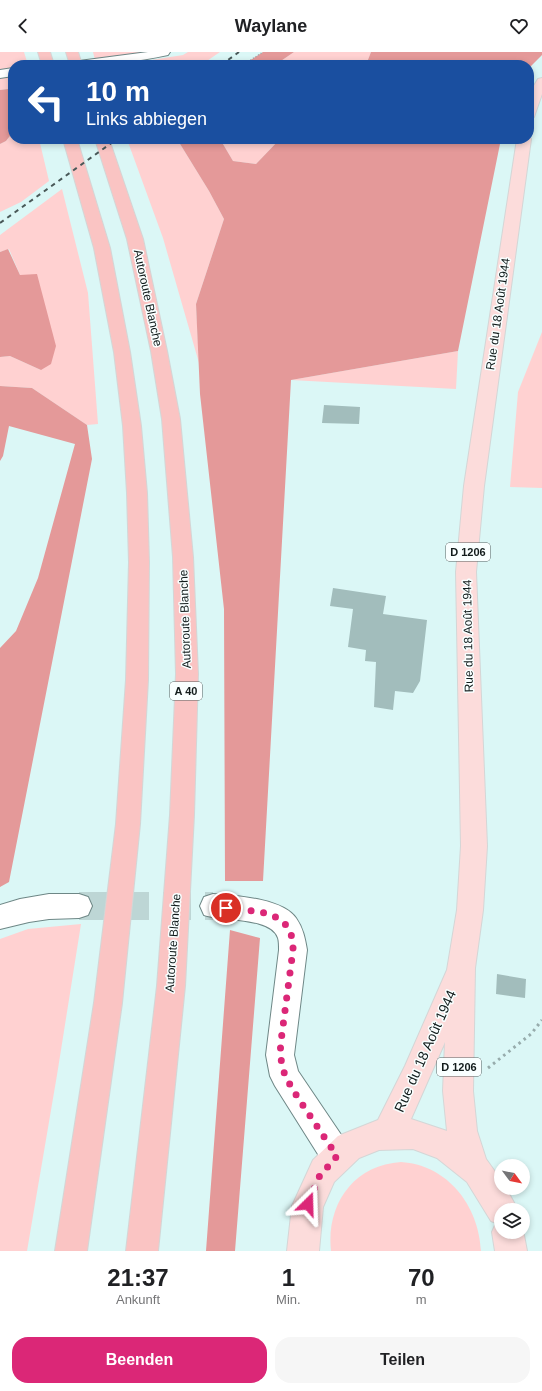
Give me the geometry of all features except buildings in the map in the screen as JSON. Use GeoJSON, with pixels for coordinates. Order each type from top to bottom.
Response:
{"type":"FeatureCollection","features":[{"type":"Feature","properties":{"kind":"highway"},"geometry":{"type":"LineString","coordinates":[[71,144],[102,248],[122,352],[132,426],[137,493],[139,562],[137,680],[128,824],[108,1003],[72,1251]]}},
{"type":"Feature","properties":{"kind":"highway","name":"Autoroute Blanche"},"geometry":{"type":"LineString","coordinates":[[104,144],[135,240],[159,351],[171,419],[183,557],[187,674],[182,815],[170,986],[142,1251]]}},
{"type":"Feature","properties":{"kind":"main road"},"geometry":{"type":"LineString","coordinates":[[534,98],[542,82]]}},
{"type":"Feature","properties":{"kind":"main road","name":"Rue du 18 Août 1944"},"geometry":{"type":"LineString","coordinates":[[473,1165],[462,1131],[458,1091],[461,968],[470,910],[474,846],[466,572],[474,486],[510,224],[523,144]]}},
{"type":"Feature","properties":{"kind":"main road","name":"Rue du 18 Août 1944"},"geometry":{"type":"LineString","coordinates":[[387,1133],[412,1086],[461,968]]}},
{"type":"Feature","properties":{"kind":"main road"},"geometry":{"type":"LineString","coordinates":[[303,1251],[304,1219],[308,1204],[319,1177],[337,1156],[365,1138],[387,1133],[409,1133],[431,1138],[454,1149],[473,1165],[490,1186],[498,1203]]}},
{"type":"Feature","properties":{"kind":"main road"},"geometry":{"type":"LineString","coordinates":[[509,1239],[511,1251]]}},
{"type":"Feature","properties":{"kind":"street"},"geometry":{"type":"LineString","coordinates":[[127,60],[164,52]]}},
{"type":"Feature","properties":{"kind":"street"},"geometry":{"type":"LineString","coordinates":[[0,917],[38,908],[59,905],[79,906]]}},
{"type":"Feature","properties":{"kind":"street"},"geometry":{"type":"LineString","coordinates":[[213,906],[272,915],[283,921],[291,932],[293,939],[293,950],[281,1041],[280,1055],[282,1066],[285,1076],[298,1098],[337,1156]]}},
{"type":"Feature","properties":{"kind":"path"},"geometry":{"type":"LineString","coordinates":[[251,60],[263,52]]}},
{"type":"Feature","properties":{"kind":"path"},"geometry":{"type":"LineString","coordinates":[[458,1091],[531,1034],[542,1020]]}},
{"type":"Feature","properties":{"kind":"shaded area"},"geometry":{"type":"Polygon","coordinates":[[[0,52],[24,52],[26,60],[8,60],[8,69],[0,70],[0,52]]]}},
{"type":"Feature","properties":{"kind":"shaded area"},"geometry":{"type":"Polygon","coordinates":[[[93,52],[152,52],[95,60],[93,52]]]}},
{"type":"Feature","properties":{"kind":"shaded area"},"geometry":{"type":"Polygon","coordinates":[[[188,52],[220,52],[208,60],[152,60],[183,55],[188,52]]]}},
{"type":"Feature","properties":{"kind":"shaded area"},"geometry":{"type":"Polygon","coordinates":[[[263,52],[294,52],[282,60],[251,60],[263,52]]]}},
{"type":"Feature","properties":{"kind":"shaded area"},"geometry":{"type":"Polygon","coordinates":[[[294,52],[371,52],[368,60],[282,60],[294,52]]]}},
{"type":"Feature","properties":{"kind":"shaded area"},"geometry":{"type":"Polygon","coordinates":[[[371,52],[542,52],[542,55],[534,63],[534,60],[368,60],[371,52]]]}},
{"type":"Feature","properties":{"kind":"shaded area"},"geometry":{"type":"Polygon","coordinates":[[[8,77],[8,89],[0,90],[0,78],[8,77]]]}},
{"type":"Feature","properties":{"kind":"shaded area"},"geometry":{"type":"Polygon","coordinates":[[[8,89],[8,138],[0,144],[0,90],[8,89]]]}},
{"type":"Feature","properties":{"kind":"shaded area"},"geometry":{"type":"Polygon","coordinates":[[[8,138],[8,144],[40,144],[49,181],[21,202],[0,212],[0,144],[8,138]]]}},
{"type":"Feature","properties":{"kind":"shaded area"},"geometry":{"type":"Polygon","coordinates":[[[129,144],[180,144],[209,191],[224,219],[196,304],[199,363],[163,238],[129,144]]]}},
{"type":"Feature","properties":{"kind":"shaded area"},"geometry":{"type":"Polygon","coordinates":[[[180,144],[223,144],[233,161],[256,164],[275,144],[500,144],[458,351],[291,380],[263,881],[225,881],[224,609],[200,394],[196,304],[224,219],[209,191],[180,144]]]}},
{"type":"Feature","properties":{"kind":"shaded area"},"geometry":{"type":"Polygon","coordinates":[[[223,144],[275,144],[256,164],[233,161],[223,144]]]}},
{"type":"Feature","properties":{"kind":"shaded area"},"geometry":{"type":"Polygon","coordinates":[[[62,189],[88,293],[98,424],[87,425],[32,388],[0,386],[0,357],[10,356],[41,370],[20,275],[9,249],[0,252],[0,235],[62,189]]]}},
{"type":"Feature","properties":{"kind":"shaded area"},"geometry":{"type":"Polygon","coordinates":[[[8,249],[20,275],[37,274],[56,346],[51,364],[41,370],[10,356],[0,357],[0,252],[8,249]]]}},
{"type":"Feature","properties":{"kind":"shaded area"},"geometry":{"type":"Polygon","coordinates":[[[542,332],[542,488],[510,487],[518,392],[542,332]]]}},
{"type":"Feature","properties":{"kind":"shaded area"},"geometry":{"type":"Polygon","coordinates":[[[458,351],[456,389],[291,380],[458,351]]]}},
{"type":"Feature","properties":{"kind":"shaded area"},"geometry":{"type":"Polygon","coordinates":[[[0,386],[32,388],[87,425],[92,459],[9,882],[0,887],[0,648],[16,631],[38,578],[75,444],[9,426],[3,456],[0,461],[0,386]]]}},
{"type":"Feature","properties":{"kind":"shaded area"},"geometry":{"type":"Polygon","coordinates":[[[81,924],[27,1251],[0,1251],[0,939],[28,929],[81,924]]]}},
{"type":"Feature","properties":{"kind":"shaded area"},"geometry":{"type":"Polygon","coordinates":[[[230,930],[260,938],[235,1251],[206,1251],[230,930]]]}},
{"type":"Feature","properties":{"kind":"shaded area"},"geometry":{"type":"Polygon","coordinates":[[[401,1162],[418,1165],[433,1171],[458,1191],[467,1204],[474,1219],[479,1234],[481,1251],[331,1251],[333,1218],[338,1203],[346,1190],[356,1179],[369,1171],[384,1165],[401,1162]]]}},
{"type":"Feature","properties":{"kind":"tunnel"},"geometry":{"type":"LineString","coordinates":[[79,906],[213,906]]}},
{"type":"Feature","properties":{"kind":"railway"},"geometry":{"type":"LineString","coordinates":[[228,60],[239,52]]}},
{"type":"Feature","properties":{"kind":"railway"},"geometry":{"type":"LineString","coordinates":[[0,223],[110,144]]}},
{"type":"Feature","properties":{"kind":"route"},"geometry":{"type":"LineString","coordinates":[[226,908],[265,913],[278,917],[287,926],[293,939],[293,950],[281,1041],[280,1055],[282,1066],[285,1076],[298,1098],[337,1156],[319,1177],[308,1204]]}}]}
